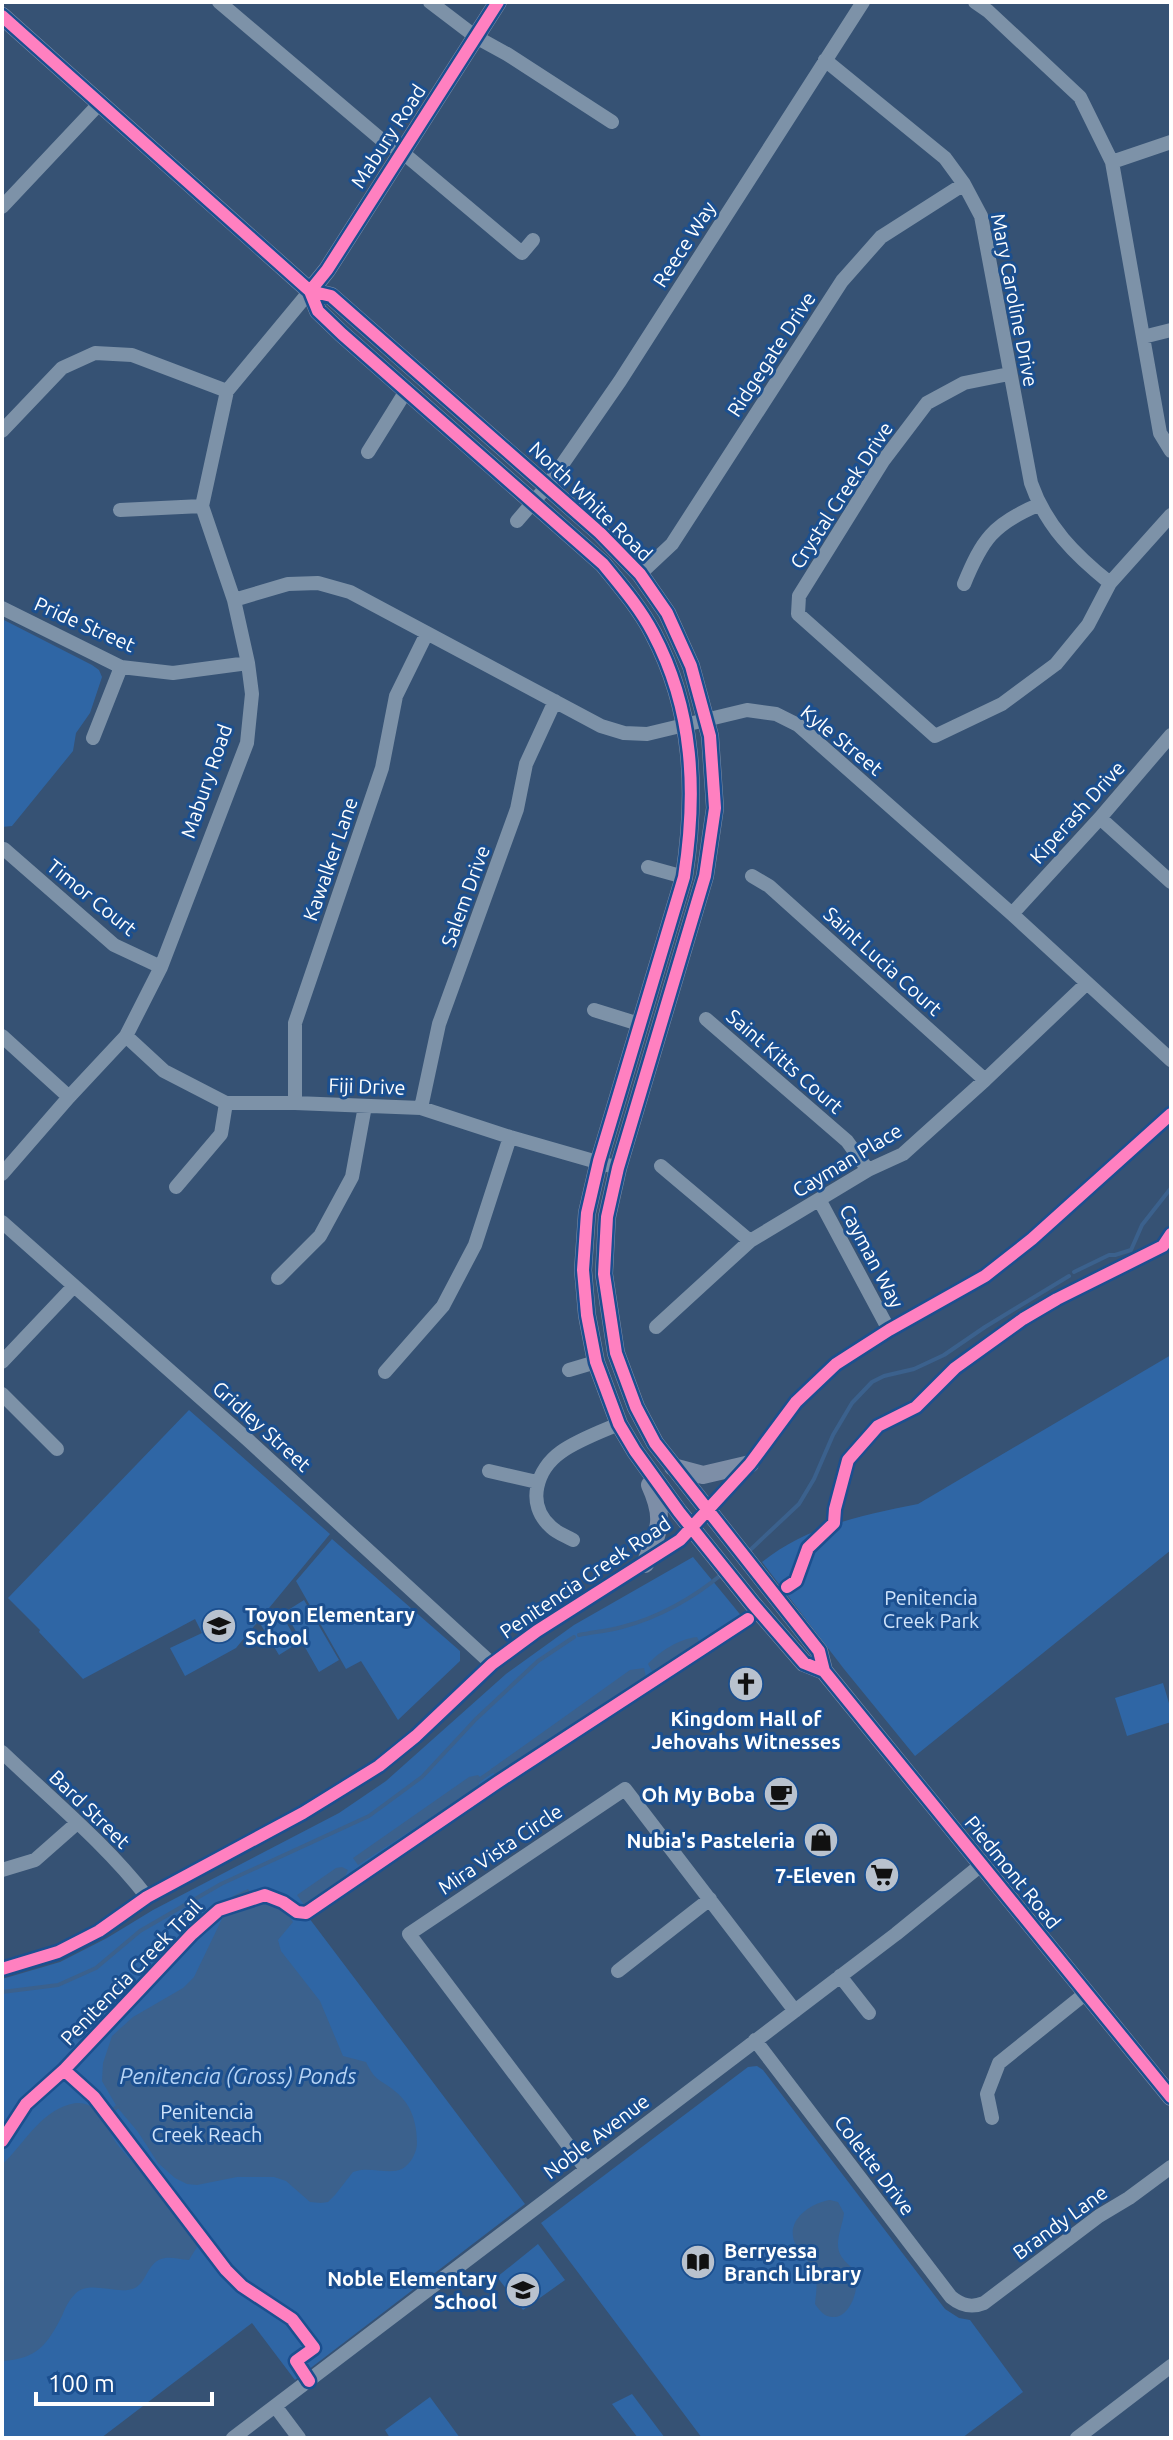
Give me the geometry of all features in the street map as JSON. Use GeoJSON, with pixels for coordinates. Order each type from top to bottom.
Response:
{"type":"FeatureCollection","features":[{"type":"Feature","properties":{"kind":"main road","name":"Mabury Road"},"geometry":{"type":"LineString","coordinates":[[310,291],[327,270],[498,2]]}},
{"type":"Feature","properties":{"kind":"main road","name":"North White Road"},"geometry":{"type":"LineString","coordinates":[[2,16],[310,291],[318,311],[603,564],[653,632],[673,676],[686,726],[693,789],[691,833],[684,877],[599,1161],[587,1213],[583,1270],[596,1362],[619,1424],[646,1467],[712,1556]]}},
{"type":"Feature","properties":{"kind":"main road","name":"North White Road"},"geometry":{"type":"LineString","coordinates":[[310,291],[331,296],[600,533],[640,574],[667,613],[691,666],[710,736],[715,808],[705,876],[618,1168],[607,1217],[604,1274],[616,1353],[636,1407],[655,1443],[732,1540]]}},
{"type":"Feature","properties":{"kind":"main road"},"geometry":{"type":"LineString","coordinates":[[673,1467],[703,1475],[750,1464]]}},
{"type":"Feature","properties":{"kind":"main road"},"geometry":{"type":"LineString","coordinates":[[645,1564],[661,1521],[646,1467]]}},
{"type":"Feature","properties":{"kind":"main road","name":"Piedmont Road"},"geometry":{"type":"LineString","coordinates":[[732,1540],[819,1651],[824,1671],[1171,2097]]}},
{"type":"Feature","properties":{"kind":"main road","name":"Piedmont Road"},"geometry":{"type":"LineString","coordinates":[[712,1556],[804,1663],[824,1671]]}},
{"type":"Feature","properties":{"kind":"street"},"geometry":{"type":"LineString","coordinates":[[219,2],[383,141],[402,152],[522,253],[533,240]]}},
{"type":"Feature","properties":{"kind":"street"},"geometry":{"type":"LineString","coordinates":[[430,2],[476,37],[612,122]]}},
{"type":"Feature","properties":{"kind":"street","name":"Reece Way"},"geometry":{"type":"LineString","coordinates":[[517,521],[548,485],[620,381],[863,2]]}},
{"type":"Feature","properties":{"kind":"street"},"geometry":{"type":"LineString","coordinates":[[985,5],[1080,97],[1112,162],[1160,433],[1171,451]]}},
{"type":"Feature","properties":{"kind":"street","name":"Mary Caroline Drive"},"geometry":{"type":"LineString","coordinates":[[825,60],[945,158],[964,184],[981,216],[1009,374],[1038,505],[1069,548],[1110,583]]}},
{"type":"Feature","properties":{"kind":"street"},"geometry":{"type":"LineString","coordinates":[[2,207],[100,103]]}},
{"type":"Feature","properties":{"kind":"street"},"geometry":{"type":"LineString","coordinates":[[1112,162],[1171,142]]}},
{"type":"Feature","properties":{"kind":"street","name":"Ridgegate Drive"},"geometry":{"type":"LineString","coordinates":[[640,574],[672,544],[842,281],[881,237],[964,184]]}},
{"type":"Feature","properties":{"kind":"street","name":"Mabury Road"},"geometry":{"type":"LineString","coordinates":[[2,1174],[126,1036],[161,967],[247,743],[252,694],[248,663],[234,600],[202,506],[227,391],[310,291]]}},
{"type":"Feature","properties":{"kind":"street"},"geometry":{"type":"LineString","coordinates":[[1143,337],[1171,330]]}},
{"type":"Feature","properties":{"kind":"street"},"geometry":{"type":"LineString","coordinates":[[2,431],[62,368],[95,353],[132,355],[227,391]]}},
{"type":"Feature","properties":{"kind":"street","name":"Crystal Creek Drive"},"geometry":{"type":"LineString","coordinates":[[1009,374],[964,383],[927,403],[883,461],[799,596],[798,614],[935,736],[1002,704],[1056,664],[1088,625],[1110,583]]}},
{"type":"Feature","properties":{"kind":"street"},"geometry":{"type":"LineString","coordinates":[[368,452],[406,391]]}},
{"type":"Feature","properties":{"kind":"street"},"geometry":{"type":"LineString","coordinates":[[964,584],[977,552],[998,527],[1038,505]]}},
{"type":"Feature","properties":{"kind":"street"},"geometry":{"type":"LineString","coordinates":[[120,510],[202,506]]}},
{"type":"Feature","properties":{"kind":"street"},"geometry":{"type":"LineString","coordinates":[[1110,583],[1171,515]]}},
{"type":"Feature","properties":{"kind":"street","name":"Kyle Street"},"geometry":{"type":"LineString","coordinates":[[234,600],[288,584],[318,583],[350,592],[601,726],[624,733],[647,734],[747,710],[776,714],[798,725],[1171,1060]]}},
{"type":"Feature","properties":{"kind":"street","name":"Pride Street"},"geometry":{"type":"LineString","coordinates":[[2,608],[121,667],[173,673],[248,663]]}},
{"type":"Feature","properties":{"kind":"street","name":"Kawalker Lane"},"geometry":{"type":"LineString","coordinates":[[295,1103],[295,1023],[382,768],[396,696],[427,633]]}},
{"type":"Feature","properties":{"kind":"street"},"geometry":{"type":"LineString","coordinates":[[93,738],[121,667]]}},
{"type":"Feature","properties":{"kind":"street","name":"Salem Drive"},"geometry":{"type":"LineString","coordinates":[[421,1108],[439,1024],[517,809],[526,764],[555,701]]}},
{"type":"Feature","properties":{"kind":"street","name":"Kiperash Drive"},"geometry":{"type":"LineString","coordinates":[[1012,914],[1171,735]]}},
{"type":"Feature","properties":{"kind":"street"},"geometry":{"type":"LineString","coordinates":[[1100,818],[1171,882]]}},
{"type":"Feature","properties":{"kind":"street","name":"Timor Court"},"geometry":{"type":"LineString","coordinates":[[4,849],[114,945],[161,967]]}},
{"type":"Feature","properties":{"kind":"street"},"geometry":{"type":"LineString","coordinates":[[648,867],[684,877]]}},
{"type":"Feature","properties":{"kind":"street","name":"Saint Lucia Court"},"geometry":{"type":"LineString","coordinates":[[752,876],[769,886],[985,1080]]}},
{"type":"Feature","properties":{"kind":"street","name":"Cayman Place"},"geometry":{"type":"LineString","coordinates":[[656,1327],[750,1241],[868,1170],[903,1154],[1086,984]]}},
{"type":"Feature","properties":{"kind":"street"},"geometry":{"type":"LineString","coordinates":[[594,1010],[639,1024]]}},
{"type":"Feature","properties":{"kind":"street","name":"Saint Kitts Court"},"geometry":{"type":"LineString","coordinates":[[706,1019],[847,1141],[868,1170]]}},
{"type":"Feature","properties":{"kind":"street"},"geometry":{"type":"LineString","coordinates":[[2,1036],[69,1097]]}},
{"type":"Feature","properties":{"kind":"street","name":"Fiji Drive"},"geometry":{"type":"LineString","coordinates":[[126,1036],[164,1071],[226,1103],[421,1108],[618,1168]]}},
{"type":"Feature","properties":{"kind":"street"},"geometry":{"type":"LineString","coordinates":[[176,1187],[221,1134],[226,1103]]}},
{"type":"Feature","properties":{"kind":"street"},"geometry":{"type":"LineString","coordinates":[[278,1278],[320,1236],[352,1177],[365,1106]]}},
{"type":"Feature","properties":{"kind":"street","name":"Penitencia Creek Road"},"geometry":{"type":"LineString","coordinates":[[2,1969],[58,1952],[99,1931],[147,1897],[303,1813],[369,1772],[416,1736],[492,1664],[559,1616],[645,1564],[692,1529],[750,1464],[796,1402],[836,1364],[997,1267],[1171,1114]]}},
{"type":"Feature","properties":{"kind":"street"},"geometry":{"type":"LineString","coordinates":[[385,1372],[443,1306],[475,1245],[510,1137]]}},
{"type":"Feature","properties":{"kind":"street"},"geometry":{"type":"LineString","coordinates":[[661,1166],[750,1241]]}},
{"type":"Feature","properties":{"kind":"street","name":"Cayman Way"},"geometry":{"type":"LineString","coordinates":[[820,1201],[889,1330]]}},
{"type":"Feature","properties":{"kind":"street","name":"Gridley Street"},"geometry":{"type":"LineString","coordinates":[[2,1222],[247,1439],[492,1664]]}},
{"type":"Feature","properties":{"kind":"street"},"geometry":{"type":"LineString","coordinates":[[2,1362],[74,1286]]}},
{"type":"Feature","properties":{"kind":"street"},"geometry":{"type":"LineString","coordinates":[[569,1370],[596,1362]]}},
{"type":"Feature","properties":{"kind":"street"},"geometry":{"type":"LineString","coordinates":[[2,1394],[57,1449]]}},
{"type":"Feature","properties":{"kind":"street"},"geometry":{"type":"LineString","coordinates":[[573,1540],[553,1529],[544,1519],[536,1496],[537,1482],[548,1464],[563,1450],[619,1424]]}},
{"type":"Feature","properties":{"kind":"street"},"geometry":{"type":"LineString","coordinates":[[489,1471],[537,1482]]}},
{"type":"Feature","properties":{"kind":"street","name":"Bard Street"},"geometry":{"type":"LineString","coordinates":[[2,1752],[134,1880],[147,1897]]}},
{"type":"Feature","properties":{"kind":"street","name":"Mira Vista Circle"},"geometry":{"type":"LineString","coordinates":[[586,2169],[409,1934],[625,1789],[795,2011]]}},
{"type":"Feature","properties":{"kind":"street"},"geometry":{"type":"LineString","coordinates":[[2,1870],[35,1860],[77,1823]]}},
{"type":"Feature","properties":{"kind":"street","name":"Noble Avenue"},"geometry":{"type":"LineString","coordinates":[[233,2438],[795,2011],[981,1865]]}},
{"type":"Feature","properties":{"kind":"street"},"geometry":{"type":"LineString","coordinates":[[618,1971],[710,1899]]}},
{"type":"Feature","properties":{"kind":"street"},"geometry":{"type":"LineString","coordinates":[[840,1976],[869,2013]]}},
{"type":"Feature","properties":{"kind":"street"},"geometry":{"type":"LineString","coordinates":[[992,2118],[987,2094],[999,2063],[1086,1993]]}},
{"type":"Feature","properties":{"kind":"street","name":"Colette Drive"},"geometry":{"type":"LineString","coordinates":[[755,2040],[951,2297],[970,2306]]}},
{"type":"Feature","properties":{"kind":"street","name":"Brandy Lane"},"geometry":{"type":"LineString","coordinates":[[970,2306],[984,2303],[1099,2216],[1171,2167]]}},
{"type":"Feature","properties":{"kind":"street"},"geometry":{"type":"LineString","coordinates":[[1077,2438],[1171,2366]]}},
{"type":"Feature","properties":{"kind":"street"},"geometry":{"type":"LineString","coordinates":[[275,2406],[299,2438]]}},
{"type":"Feature","properties":{"kind":"green space"},"geometry":{"type":"Polygon","coordinates":[[[2,619],[92,665],[102,677],[90,713],[76,733],[73,751],[12,826],[2,827],[2,619]]]}},
{"type":"Feature","properties":{"kind":"green space","name":"Penitencia Creek Park"},"geometry":{"type":"Polygon","coordinates":[[[1171,1355],[1171,1550],[915,1756],[762,1562],[817,1531],[856,1518],[918,1504],[1171,1355]]]}},
{"type":"Feature","properties":{"kind":"green space"},"geometry":{"type":"Polygon","coordinates":[[[189,1410],[330,1534],[236,1648],[185,1676],[170,1648],[202,1633],[195,1619],[83,1679],[8,1598],[189,1410]]]}},
{"type":"Feature","properties":{"kind":"green space"},"geometry":{"type":"Polygon","coordinates":[[[332,1539],[460,1651],[460,1661],[398,1720],[361,1661],[346,1669],[296,1581],[332,1539]]]}},
{"type":"Feature","properties":{"kind":"green space","name":"Penitencia Creek Reach"},"geometry":{"type":"Polygon","coordinates":[[[693,1557],[748,1624],[309,1918],[525,2204],[295,2380],[252,2323],[101,2438],[2,2438],[2,1979],[60,1962],[339,1813],[386,1781],[506,1674],[574,1625],[693,1557]]]}},
{"type":"Feature","properties":{"kind":"green space"},"geometry":{"type":"Polygon","coordinates":[[[304,1600],[339,1660],[319,1672],[285,1612],[304,1600]]]}},
{"type":"Feature","properties":{"kind":"green space"},"geometry":{"type":"Polygon","coordinates":[[[281,1613],[298,1643],[279,1655],[261,1625],[281,1613]]]}},
{"type":"Feature","properties":{"kind":"green space"},"geometry":{"type":"Polygon","coordinates":[[[1163,1683],[1171,1710],[1171,1722],[1127,1736],[1115,1698],[1163,1683]]]}},
{"type":"Feature","properties":{"kind":"green space"},"geometry":{"type":"Polygon","coordinates":[[[757,2066],[945,2309],[959,2318],[970,2320],[1023,2392],[962,2438],[702,2438],[541,2223],[748,2067],[757,2066]]]}},
{"type":"Feature","properties":{"kind":"green space"},"geometry":{"type":"Polygon","coordinates":[[[538,2244],[565,2280],[523,2310],[497,2277],[538,2244]]]}},
{"type":"Feature","properties":{"kind":"green space"},"geometry":{"type":"Polygon","coordinates":[[[632,2394],[665,2438],[638,2438],[612,2404],[632,2394]]]}},
{"type":"Feature","properties":{"kind":"green space"},"geometry":{"type":"Polygon","coordinates":[[[430,2397],[460,2438],[390,2438],[385,2430],[430,2397]]]}},
{"type":"Feature","properties":{"kind":"water"},"geometry":{"type":"Polygon","coordinates":[[[697,1637],[697,1645],[652,1671],[648,1664],[658,1655],[677,1643],[697,1637]]]}},
{"type":"Feature","properties":{"kind":"water"},"geometry":{"type":"Polygon","coordinates":[[[644,1668],[646,1677],[627,1692],[495,1775],[491,1769],[630,1670],[644,1668]]]}},
{"type":"Feature","properties":{"kind":"water"},"geometry":{"type":"Polygon","coordinates":[[[478,1775],[481,1778],[478,1787],[358,1865],[353,1858],[469,1777],[478,1775]]]}},
{"type":"Feature","properties":{"kind":"water"},"geometry":{"type":"Polygon","coordinates":[[[342,1867],[348,1870],[343,1881],[305,1906],[297,1895],[342,1867]]]}},
{"type":"Feature","properties":{"kind":"water","name":"Penitencia (Gross) Ponds"},"geometry":{"type":"Polygon","coordinates":[[[248,1889],[253,1897],[281,1905],[293,1922],[278,1940],[281,1951],[320,2001],[343,2056],[366,2062],[376,2077],[401,2097],[415,2122],[417,2146],[413,2158],[405,2167],[397,2171],[353,2172],[328,2202],[310,2202],[286,2181],[274,2177],[237,2177],[197,2185],[175,2178],[158,2163],[102,2081],[103,2063],[112,2036],[133,2017],[183,1988],[194,1977],[233,1896],[248,1889]]]}},
{"type":"Feature","properties":{"kind":"water","name":"Penitencia (Gross) Ponds"},"geometry":{"type":"Polygon","coordinates":[[[76,2103],[87,2105],[97,2112],[117,2144],[185,2223],[197,2247],[189,2260],[159,2260],[135,2288],[81,2290],[71,2299],[40,2349],[24,2357],[2,2361],[2,2165],[44,2119],[64,2106],[76,2103]]]}},
{"type":"Feature","properties":{"kind":"water"},"geometry":{"type":"Polygon","coordinates":[[[830,2200],[838,2202],[844,2213],[839,2250],[857,2282],[849,2307],[835,2317],[826,2315],[815,2304],[815,2273],[793,2238],[795,2222],[800,2216],[814,2205],[830,2200]]]}},
{"type":"Feature","properties":{"kind":"waterway"},"geometry":{"type":"LineString","coordinates":[[1074,1272],[1109,1255],[1131,1250],[1142,1225],[1171,1188]]}},
{"type":"Feature","properties":{"kind":"waterway"},"geometry":{"type":"LineString","coordinates":[[747,1553],[799,1504],[852,1403],[872,1382],[914,1369],[944,1355],[1069,1276]]}},
{"type":"Feature","properties":{"kind":"waterway"},"geometry":{"type":"LineString","coordinates":[[579,1635],[649,1618],[688,1599],[722,1574]]}},
{"type":"Feature","properties":{"kind":"waterway"},"geometry":{"type":"LineString","coordinates":[[2,1992],[58,1985],[96,1968],[140,1931],[221,1884],[369,1816],[422,1777],[476,1719],[538,1661],[574,1637]]}},
{"type":"Feature","properties":{"kind":"waterway"},"geometry":{"type":"LineString","coordinates":[[479,1780],[495,1769]]}},
{"type":"Feature","properties":{"kind":"waterway"},"geometry":{"type":"LineString","coordinates":[[100,2121],[118,2106]]}},
{"type":"Feature","properties":{"kind":"cycle path"},"geometry":{"type":"LineString","coordinates":[[310,291],[327,270],[498,2]]}},
{"type":"Feature","properties":{"kind":"cycle path"},"geometry":{"type":"LineString","coordinates":[[2,16],[310,291],[331,296],[600,533],[640,574],[667,613],[691,666],[710,736],[715,808],[705,876],[618,1168],[607,1217],[604,1274],[616,1353],[636,1407],[655,1443],[819,1651],[824,1671],[1171,2097]]}},
{"type":"Feature","properties":{"kind":"cycle path"},"geometry":{"type":"LineString","coordinates":[[310,291],[318,311],[342,334],[603,564],[642,615],[667,662],[677,692],[689,752],[688,846],[684,877],[599,1161],[587,1213],[583,1270],[587,1315],[596,1362],[619,1424],[635,1451],[752,1603],[804,1663],[824,1671]]}},
{"type":"Feature","properties":{"kind":"cycle path"},"geometry":{"type":"LineString","coordinates":[[2,1969],[58,1952],[99,1931],[147,1897],[303,1813],[379,1766],[416,1736],[492,1664],[537,1631],[680,1540],[750,1464],[796,1402],[836,1364],[985,1276],[1032,1239],[1171,1114]]}},
{"type":"Feature","properties":{"kind":"cycle path"},"geometry":{"type":"LineString","coordinates":[[787,1587],[796,1581],[808,1548],[834,1523],[848,1460],[878,1426],[916,1407],[955,1368],[1023,1319],[1163,1246],[1171,1234]]}},
{"type":"Feature","properties":{"kind":"cycle path","name":"Penitencia Creek Trail"},"geometry":{"type":"LineString","coordinates":[[2,2141],[26,2104],[64,2070],[192,1934],[219,1910],[265,1895],[297,1912],[306,1913],[498,1782],[748,1619]]}},
{"type":"Feature","properties":{"kind":"cycle path"},"geometry":{"type":"LineString","coordinates":[[64,2070],[94,2097],[226,2270],[242,2286],[292,2319],[314,2348],[296,2361],[309,2381]]}},
{"type":"Feature","properties":{"kind":"place","name":"Toyon Elementary School"},"geometry":{"type":"Point","coordinates":[219,1626]}},
{"type":"Feature","properties":{"kind":"place","name":"Kingdom Hall of Jehovahs Witnesses"},"geometry":{"type":"Point","coordinates":[746,1684]}},
{"type":"Feature","properties":{"kind":"place","name":"Oh My Boba"},"geometry":{"type":"Point","coordinates":[781,1794]}},
{"type":"Feature","properties":{"kind":"place","name":"Nubia's Pasteleria"},"geometry":{"type":"Point","coordinates":[821,1840]}},
{"type":"Feature","properties":{"kind":"place","name":"7-Eleven"},"geometry":{"type":"Point","coordinates":[882,1875]}},
{"type":"Feature","properties":{"kind":"place","name":"Berryessa Branch Library"},"geometry":{"type":"Point","coordinates":[698,2262]}},
{"type":"Feature","properties":{"kind":"place","name":"Noble Elementary School"},"geometry":{"type":"Point","coordinates":[523,2290]}}]}
